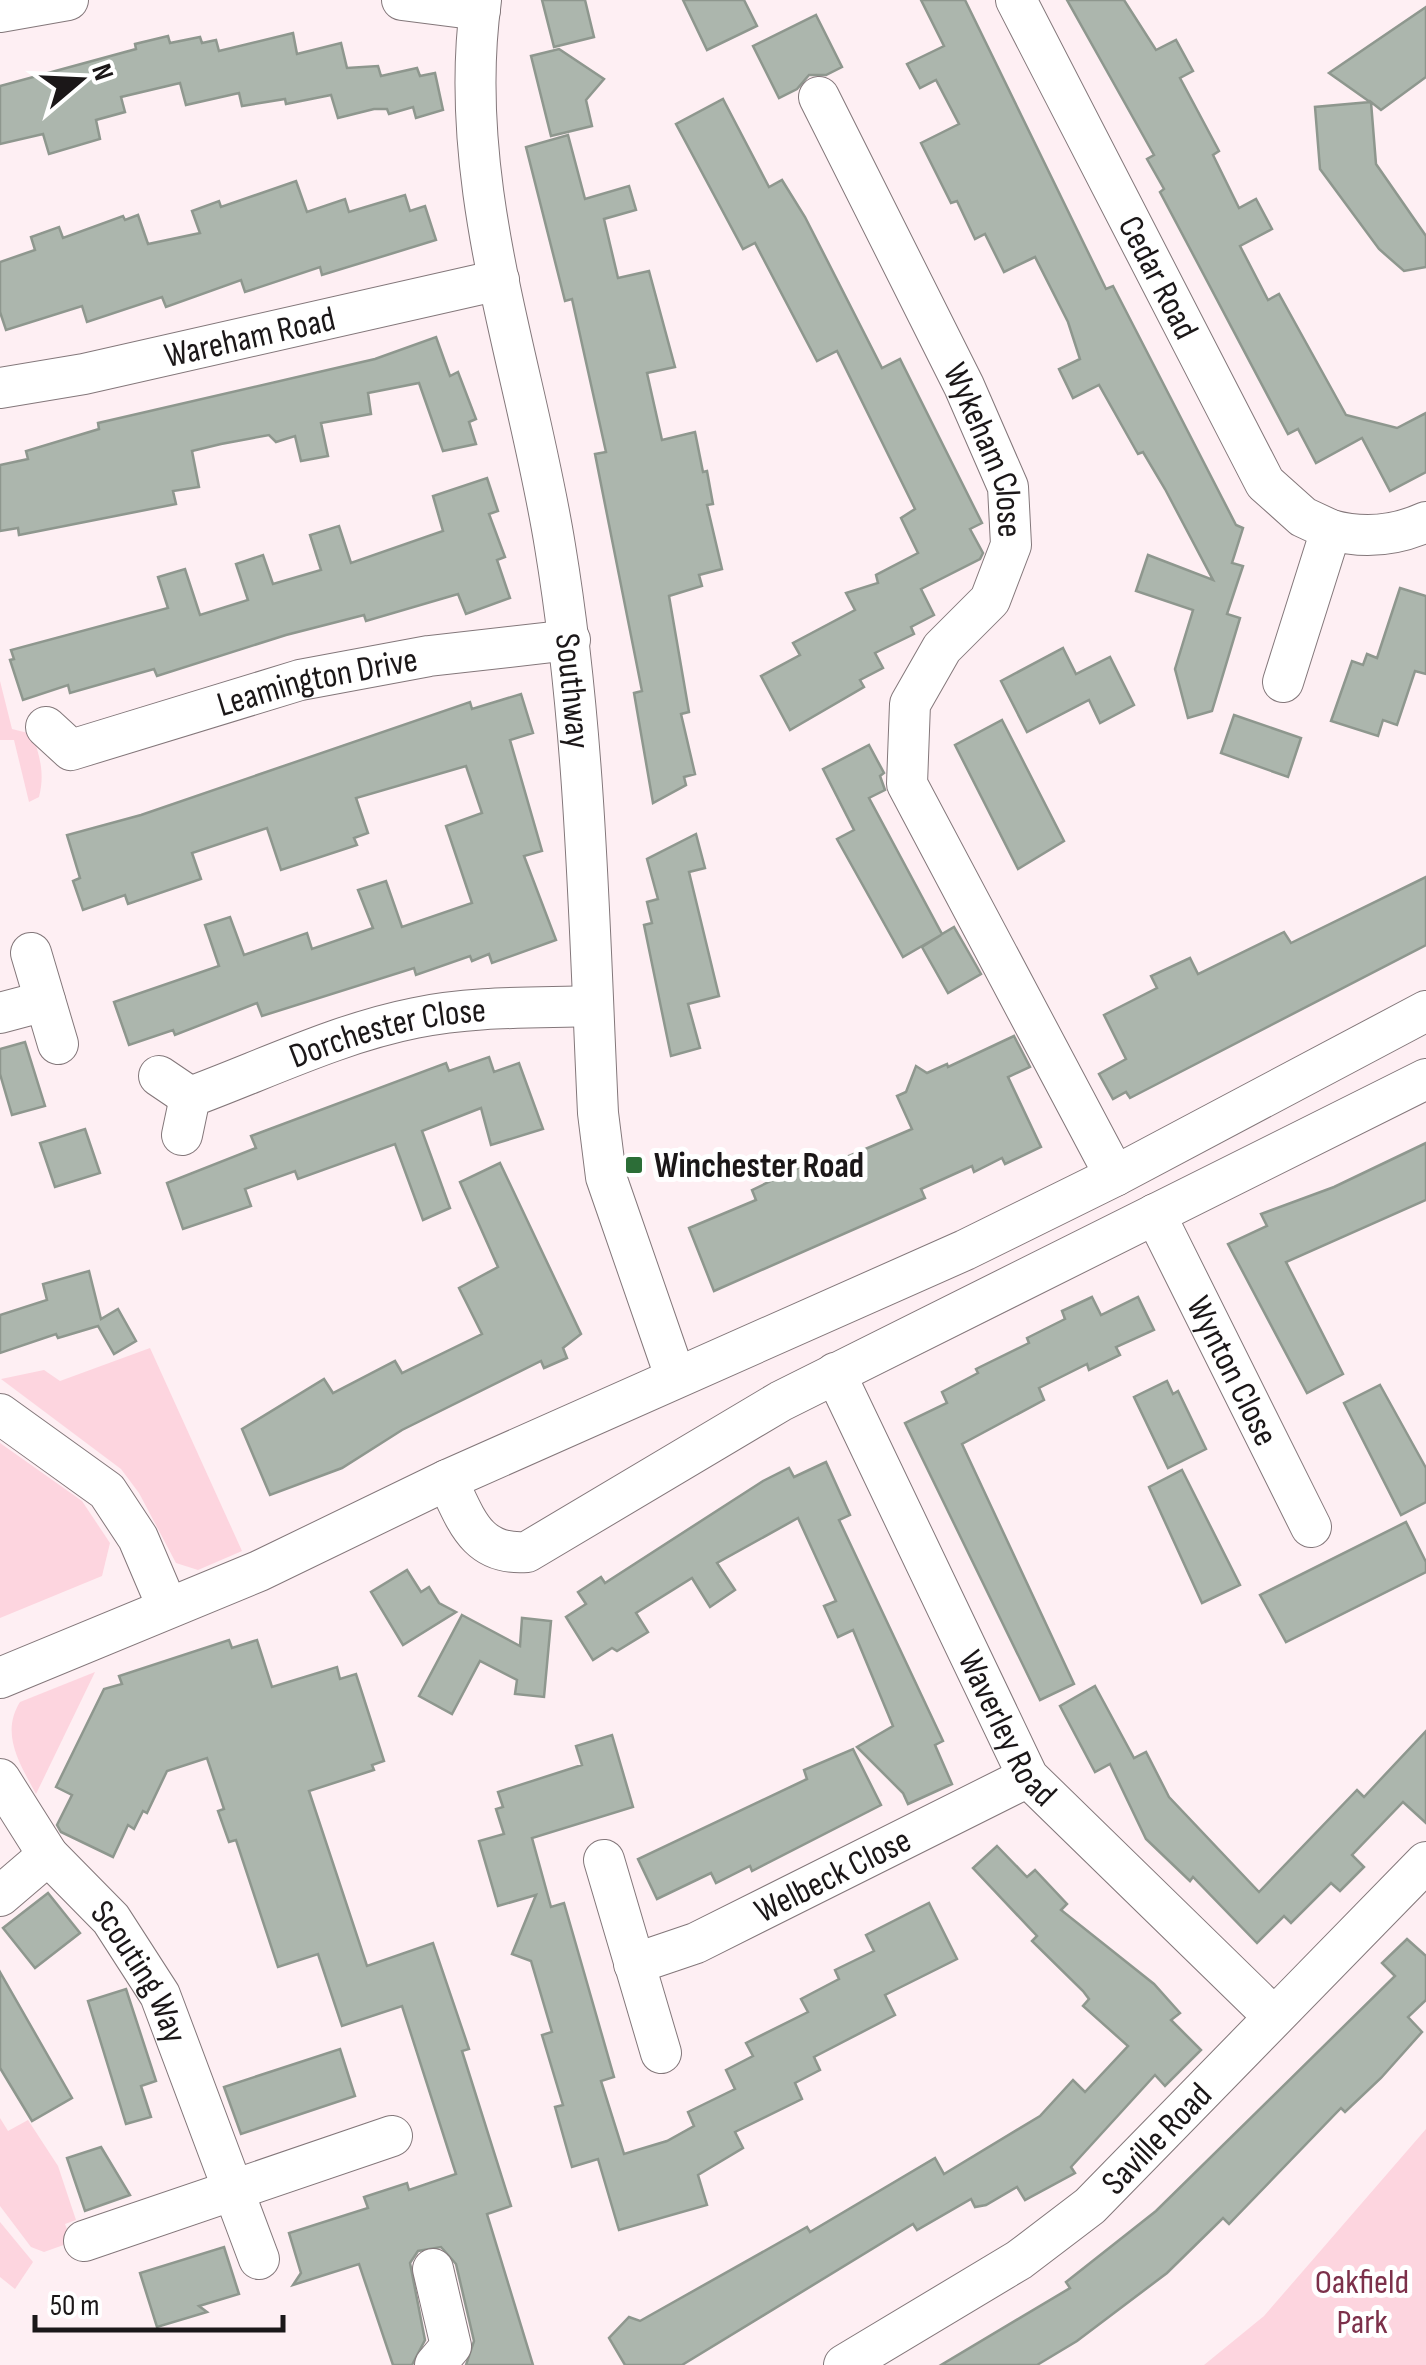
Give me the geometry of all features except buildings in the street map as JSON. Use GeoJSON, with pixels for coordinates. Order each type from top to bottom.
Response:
{"type":"FeatureCollection","features":[{"type":"Feature","properties":{"kind":"street"},"geometry":{"type":"LineString","coordinates":[[0,12],[68,0]]}},
{"type":"Feature","properties":{"kind":"street"},"geometry":{"type":"LineString","coordinates":[[402,0],[481,5]]}},
{"type":"Feature","properties":{"kind":"street","name":"Cedar Road"},"geometry":{"type":"LineString","coordinates":[[1016,0],[1265,483],[1303,517],[1357,537],[1386,535],[1426,522]]}},
{"type":"Feature","properties":{"kind":"street","name":"Southway"},"geometry":{"type":"LineString","coordinates":[[481,5],[475,95],[479,177],[536,438],[570,640],[606,1176],[646,1303],[675,1376]]}},
{"type":"Feature","properties":{"kind":"street","name":"Wykeham Close"},"geometry":{"type":"LineString","coordinates":[[820,97],[964,386],[1008,487],[1011,545],[990,600],[942,648],[910,704],[907,784],[1116,1176]]}},
{"type":"Feature","properties":{"kind":"street","name":"Wareham Road"},"geometry":{"type":"LineString","coordinates":[[0,388],[84,374],[499,280]]}},
{"type":"Feature","properties":{"kind":"street"},"geometry":{"type":"LineString","coordinates":[[1283,682],[1331,530]]}},
{"type":"Feature","properties":{"kind":"street","name":"Leamington Drive"},"geometry":{"type":"LineString","coordinates":[[61,753],[300,680],[428,656],[570,640]]}},
{"type":"Feature","properties":{"kind":"street"},"geometry":{"type":"LineString","coordinates":[[31,953],[58,1044]]}},
{"type":"Feature","properties":{"kind":"street"},"geometry":{"type":"LineString","coordinates":[[0,1013],[45,1001]]}},
{"type":"Feature","properties":{"kind":"street","name":"Dorchester Close"},"geometry":{"type":"LineString","coordinates":[[177,1102],[415,1018],[593,1006]]}},
{"type":"Feature","properties":{"kind":"street"},"geometry":{"type":"LineString","coordinates":[[0,1678],[259,1571],[675,1376],[965,1250],[1116,1176],[1426,1011]]}},
{"type":"Feature","properties":{"kind":"street"},"geometry":{"type":"LineString","coordinates":[[447,1480],[470,1526],[487,1545],[504,1554],[527,1552],[835,1373],[1426,1079]]}},
{"type":"Feature","properties":{"kind":"street","name":"Wynton Close"},"geometry":{"type":"LineString","coordinates":[[1154,1214],[1311,1527]]}},
{"type":"Feature","properties":{"kind":"street","name":"Waverley Road"},"geometry":{"type":"LineString","coordinates":[[835,1373],[1028,1777],[1273,2016]]}},
{"type":"Feature","properties":{"kind":"street"},"geometry":{"type":"LineString","coordinates":[[0,1414],[107,1491],[138,1538],[168,1606]]}},
{"type":"Feature","properties":{"kind":"street","name":"Welbeck Close"},"geometry":{"type":"LineString","coordinates":[[634,1964],[696,1943],[1028,1777]]}},
{"type":"Feature","properties":{"kind":"street","name":"Scouting Way"},"geometry":{"type":"LineString","coordinates":[[0,1779],[48,1856],[111,1919],[160,1995],[230,2191],[259,2259]]}},
{"type":"Feature","properties":{"kind":"street"},"geometry":{"type":"LineString","coordinates":[[0,1896],[48,1856]]}},
{"type":"Feature","properties":{"kind":"street"},"geometry":{"type":"LineString","coordinates":[[604,1860],[660,2053]]}},
{"type":"Feature","properties":{"kind":"street","name":"Saville Road"},"geometry":{"type":"LineString","coordinates":[[844,2365],[1018,2260],[1090,2206],[1426,1862]]}},
{"type":"Feature","properties":{"kind":"street"},"geometry":{"type":"LineString","coordinates":[[84,2241],[392,2136]]}},
{"type":"Feature","properties":{"kind":"street"},"geometry":{"type":"LineString","coordinates":[[433,2268],[450,2346],[435,2365]]}},
{"type":"Feature","properties":{"kind":"green space"},"geometry":{"type":"Polygon","coordinates":[[[0,681],[12,729],[32,734],[39,758],[39,797],[29,802],[14,740],[0,740],[0,681]]]}},
{"type":"Feature","properties":{"kind":"green space"},"geometry":{"type":"Polygon","coordinates":[[[150,1348],[242,1551],[198,1570],[176,1563],[139,1493],[121,1469],[1,1379],[44,1370],[60,1381],[150,1348]]]}},
{"type":"Feature","properties":{"kind":"green space"},"geometry":{"type":"Polygon","coordinates":[[[0,1443],[82,1501],[110,1543],[102,1576],[0,1618],[0,1443]]]}},
{"type":"Feature","properties":{"kind":"green space"},"geometry":{"type":"Polygon","coordinates":[[[95,1672],[36,1794],[14,1749],[14,1714],[20,1702],[95,1672]]]}},
{"type":"Feature","properties":{"kind":"green space"},"geometry":{"type":"Polygon","coordinates":[[[0,2118],[8,2131],[28,2120],[58,2166],[76,2220],[65,2224],[72,2242],[44,2252],[31,2247],[0,2206],[0,2118]]]}},
{"type":"Feature","properties":{"kind":"green space","name":"Oakfield Park"},"geometry":{"type":"Polygon","coordinates":[[[1426,2129],[1426,2365],[1204,2365],[1264,2316],[1426,2129]]]}},
{"type":"Feature","properties":{"kind":"green space"},"geometry":{"type":"Polygon","coordinates":[[[0,2222],[33,2262],[15,2289],[0,2277],[0,2222]]]}},
{"type":"Feature","properties":{"kind":"place","name":"Winchester Road"},"geometry":{"type":"Point","coordinates":[634,1165]}}]}
